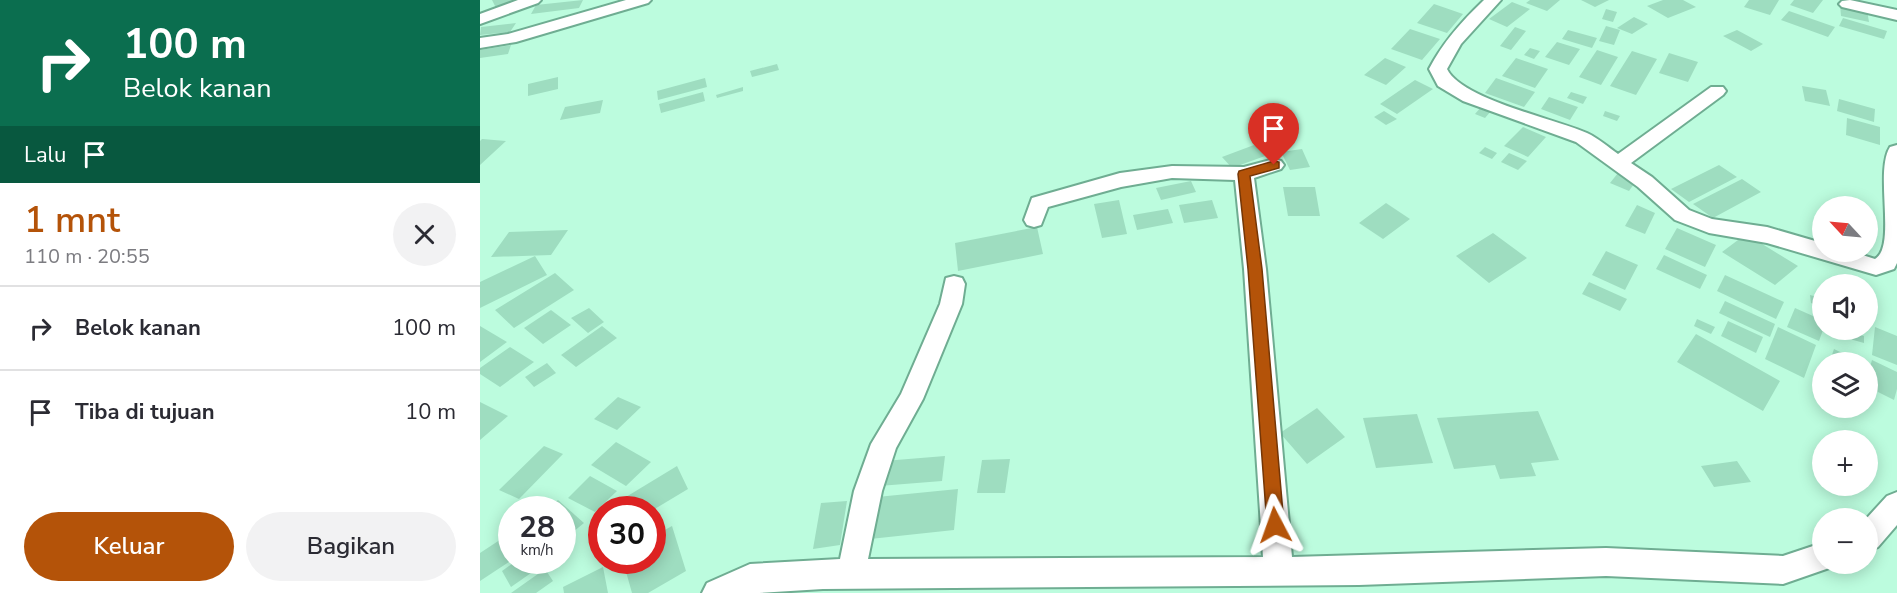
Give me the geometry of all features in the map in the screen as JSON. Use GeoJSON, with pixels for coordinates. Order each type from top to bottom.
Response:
{"type":"FeatureCollection","features":[{"type":"Feature","properties":{"kind":"street"},"geometry":{"type":"LineString","coordinates":[[480,19],[533,0]]}},
{"type":"Feature","properties":{"kind":"street"},"geometry":{"type":"LineString","coordinates":[[480,43],[510,39],[643,0]]}},
{"type":"Feature","properties":{"kind":"street"},"geometry":{"type":"LineString","coordinates":[[1493,0],[1459,33],[1444,56],[1438,69],[1444,82],[1469,97],[1583,138],[1645,182],[1682,215],[1710,226],[1767,235],[1812,248]]}},
{"type":"Feature","properties":{"kind":"street"},"geometry":{"type":"LineString","coordinates":[[1847,4],[1897,15]]}},
{"type":"Feature","properties":{"kind":"street"},"geometry":{"type":"LineString","coordinates":[[1618,163],[1717,92]]}},
{"type":"Feature","properties":{"kind":"street"},"geometry":{"type":"LineString","coordinates":[[1859,262],[1876,267],[1886,263],[1895,247],[1893,175],[1897,150]]}},
{"type":"Feature","properties":{"kind":"street"},"geometry":{"type":"LineString","coordinates":[[1034,220],[1039,202],[1120,180],[1172,172],[1244,174],[1274,165]]}},
{"type":"Feature","properties":{"kind":"street"},"geometry":{"type":"LineString","coordinates":[[1244,174],[1255,269],[1279,571]]}},
{"type":"Feature","properties":{"kind":"street"},"geometry":{"type":"LineString","coordinates":[[851,574],[868,491],[884,444],[911,399],[951,304],[954,284]]}},
{"type":"Feature","properties":{"kind":"street"},"geometry":{"type":"LineString","coordinates":[[1878,526],[1897,505]]}},
{"type":"Feature","properties":{"kind":"street"},"geometry":{"type":"LineString","coordinates":[[717,593],[750,579],[851,574],[1359,571],[1606,562],[1783,570],[1812,560]]}},
{"type":"Feature","properties":{"kind":"building"},"geometry":{"type":"Polygon","coordinates":[[[492,0],[514,0],[515,2],[496,8],[492,0]]]}},
{"type":"Feature","properties":{"kind":"building"},"geometry":{"type":"Polygon","coordinates":[[[583,0],[579,8],[531,14],[536,5],[583,0]]]}},
{"type":"Feature","properties":{"kind":"building"},"geometry":{"type":"Polygon","coordinates":[[[1530,0],[1560,0],[1547,11],[1526,3],[1530,0]]]}},
{"type":"Feature","properties":{"kind":"building"},"geometry":{"type":"Polygon","coordinates":[[[1581,0],[1609,0],[1595,7],[1581,0]]]}},
{"type":"Feature","properties":{"kind":"building"},"geometry":{"type":"Polygon","coordinates":[[[1663,0],[1683,0],[1696,7],[1668,18],[1647,6],[1663,0]]]}},
{"type":"Feature","properties":{"kind":"building"},"geometry":{"type":"Polygon","coordinates":[[[1749,0],[1779,0],[1770,15],[1744,7],[1749,0]]]}},
{"type":"Feature","properties":{"kind":"building"},"geometry":{"type":"Polygon","coordinates":[[[1794,0],[1823,0],[1813,13],[1790,5],[1794,0]]]}},
{"type":"Feature","properties":{"kind":"building"},"geometry":{"type":"Polygon","coordinates":[[[1512,2],[1530,9],[1507,27],[1489,19],[1512,2]]]}},
{"type":"Feature","properties":{"kind":"building"},"geometry":{"type":"Polygon","coordinates":[[[1434,4],[1463,14],[1447,33],[1417,23],[1434,4]]]}},
{"type":"Feature","properties":{"kind":"building"},"geometry":{"type":"Polygon","coordinates":[[[1840,4],[1867,10],[1869,22],[1841,16],[1840,4]]]}},
{"type":"Feature","properties":{"kind":"building"},"geometry":{"type":"Polygon","coordinates":[[[1606,9],[1617,12],[1613,22],[1602,19],[1606,9]]]}},
{"type":"Feature","properties":{"kind":"building"},"geometry":{"type":"Polygon","coordinates":[[[1789,11],[1835,27],[1828,37],[1781,20],[1789,11]]]}},
{"type":"Feature","properties":{"kind":"building"},"geometry":{"type":"Polygon","coordinates":[[[1634,17],[1648,24],[1632,34],[1617,28],[1634,17]]]}},
{"type":"Feature","properties":{"kind":"building"},"geometry":{"type":"Polygon","coordinates":[[[1843,18],[1887,31],[1884,39],[1839,26],[1843,18]]]}},
{"type":"Feature","properties":{"kind":"building"},"geometry":{"type":"Polygon","coordinates":[[[516,23],[510,32],[480,35],[481,27],[516,23]]]}},
{"type":"Feature","properties":{"kind":"building"},"geometry":{"type":"Polygon","coordinates":[[[1606,26],[1620,30],[1614,45],[1599,41],[1606,26]]]}},
{"type":"Feature","properties":{"kind":"building"},"geometry":{"type":"Polygon","coordinates":[[[1515,27],[1526,31],[1511,50],[1500,46],[1515,27]]]}},
{"type":"Feature","properties":{"kind":"building"},"geometry":{"type":"Polygon","coordinates":[[[1410,29],[1440,39],[1422,60],[1391,49],[1410,29]]]}},
{"type":"Feature","properties":{"kind":"building"},"geometry":{"type":"Polygon","coordinates":[[[1568,30],[1597,38],[1592,48],[1562,39],[1568,30]]]}},
{"type":"Feature","properties":{"kind":"building"},"geometry":{"type":"Polygon","coordinates":[[[1737,30],[1763,44],[1751,51],[1723,36],[1737,30]]]}},
{"type":"Feature","properties":{"kind":"building"},"geometry":{"type":"Polygon","coordinates":[[[1557,42],[1580,49],[1569,65],[1545,57],[1557,42]]]}},
{"type":"Feature","properties":{"kind":"building"},"geometry":{"type":"Polygon","coordinates":[[[511,45],[508,54],[480,58],[480,50],[511,45]]]}},
{"type":"Feature","properties":{"kind":"building"},"geometry":{"type":"Polygon","coordinates":[[[1530,48],[1540,51],[1534,59],[1524,55],[1530,48]]]}},
{"type":"Feature","properties":{"kind":"building"},"geometry":{"type":"Polygon","coordinates":[[[1597,50],[1618,57],[1601,85],[1579,77],[1597,50]]]}},
{"type":"Feature","properties":{"kind":"building"},"geometry":{"type":"Polygon","coordinates":[[[1632,51],[1657,59],[1636,95],[1610,86],[1632,51]]]}},
{"type":"Feature","properties":{"kind":"building"},"geometry":{"type":"Polygon","coordinates":[[[1669,53],[1698,62],[1688,82],[1659,73],[1669,53]]]}},
{"type":"Feature","properties":{"kind":"building"},"geometry":{"type":"Polygon","coordinates":[[[1385,58],[1406,67],[1386,85],[1364,75],[1385,58]]]}},
{"type":"Feature","properties":{"kind":"building"},"geometry":{"type":"Polygon","coordinates":[[[1516,58],[1548,69],[1535,88],[1502,76],[1516,58]]]}},
{"type":"Feature","properties":{"kind":"building"},"geometry":{"type":"Polygon","coordinates":[[[777,64],[779,70],[752,77],[750,71],[777,64]]]}},
{"type":"Feature","properties":{"kind":"building"},"geometry":{"type":"Polygon","coordinates":[[[558,77],[558,89],[528,96],[528,84],[558,77]]]}},
{"type":"Feature","properties":{"kind":"building"},"geometry":{"type":"Polygon","coordinates":[[[705,78],[707,87],[658,100],[657,91],[705,78]]]}},
{"type":"Feature","properties":{"kind":"building"},"geometry":{"type":"Polygon","coordinates":[[[1496,78],[1535,92],[1524,107],[1485,93],[1496,78]]]}},
{"type":"Feature","properties":{"kind":"building"},"geometry":{"type":"Polygon","coordinates":[[[1415,80],[1433,89],[1397,114],[1380,104],[1415,80]]]}},
{"type":"Feature","properties":{"kind":"building"},"geometry":{"type":"Polygon","coordinates":[[[1802,86],[1826,90],[1830,106],[1805,101],[1802,86]]]}},
{"type":"Feature","properties":{"kind":"building"},"geometry":{"type":"Polygon","coordinates":[[[743,87],[743,91],[717,98],[716,95],[743,87]]]}},
{"type":"Feature","properties":{"kind":"building"},"geometry":{"type":"Polygon","coordinates":[[[703,92],[705,101],[661,113],[659,104],[703,92]]]}},
{"type":"Feature","properties":{"kind":"building"},"geometry":{"type":"Polygon","coordinates":[[[1571,92],[1587,97],[1583,104],[1567,98],[1571,92]]]}},
{"type":"Feature","properties":{"kind":"building"},"geometry":{"type":"Polygon","coordinates":[[[1549,97],[1578,107],[1570,120],[1541,109],[1549,97]]]}},
{"type":"Feature","properties":{"kind":"building"},"geometry":{"type":"Polygon","coordinates":[[[1839,99],[1875,109],[1874,122],[1837,111],[1839,99]]]}},
{"type":"Feature","properties":{"kind":"building"},"geometry":{"type":"Polygon","coordinates":[[[603,100],[600,113],[560,120],[565,107],[603,100]]]}},
{"type":"Feature","properties":{"kind":"building"},"geometry":{"type":"Polygon","coordinates":[[[1481,107],[1491,111],[1485,118],[1475,114],[1481,107]]]}},
{"type":"Feature","properties":{"kind":"building"},"geometry":{"type":"Polygon","coordinates":[[[1384,111],[1397,119],[1386,125],[1374,117],[1384,111]]]}},
{"type":"Feature","properties":{"kind":"building"},"geometry":{"type":"Polygon","coordinates":[[[1605,111],[1620,116],[1617,121],[1603,116],[1605,111]]]}},
{"type":"Feature","properties":{"kind":"building"},"geometry":{"type":"Polygon","coordinates":[[[1847,118],[1880,127],[1880,145],[1846,135],[1847,118]]]}},
{"type":"Feature","properties":{"kind":"building"},"geometry":{"type":"Polygon","coordinates":[[[1523,127],[1546,137],[1528,157],[1504,146],[1523,127]]]}},
{"type":"Feature","properties":{"kind":"building"},"geometry":{"type":"Polygon","coordinates":[[[482,139],[506,141],[480,165],[480,141],[482,139]]]}},
{"type":"Feature","properties":{"kind":"building"},"geometry":{"type":"Polygon","coordinates":[[[1254,145],[1265,156],[1232,168],[1222,157],[1254,145]]]}},
{"type":"Feature","properties":{"kind":"building"},"geometry":{"type":"Polygon","coordinates":[[[1485,147],[1497,153],[1492,159],[1479,153],[1485,147]]]}},
{"type":"Feature","properties":{"kind":"building"},"geometry":{"type":"Polygon","coordinates":[[[1302,149],[1310,167],[1290,170],[1281,152],[1302,149]]]}},
{"type":"Feature","properties":{"kind":"building"},"geometry":{"type":"Polygon","coordinates":[[[1509,153],[1527,161],[1518,170],[1501,162],[1509,153]]]}},
{"type":"Feature","properties":{"kind":"building"},"geometry":{"type":"Polygon","coordinates":[[[1719,165],[1737,177],[1689,202],[1671,189],[1719,165]]]}},
{"type":"Feature","properties":{"kind":"building"},"geometry":{"type":"Polygon","coordinates":[[[1618,173],[1636,181],[1629,191],[1610,183],[1618,173]]]}},
{"type":"Feature","properties":{"kind":"building"},"geometry":{"type":"Polygon","coordinates":[[[1742,179],[1761,192],[1713,218],[1693,204],[1742,179]]]}},
{"type":"Feature","properties":{"kind":"building"},"geometry":{"type":"Polygon","coordinates":[[[1191,181],[1196,192],[1161,200],[1156,188],[1191,181]]]}},
{"type":"Feature","properties":{"kind":"building"},"geometry":{"type":"Polygon","coordinates":[[[1283,187],[1315,187],[1320,216],[1288,216],[1283,187]]]}},
{"type":"Feature","properties":{"kind":"building"},"geometry":{"type":"Polygon","coordinates":[[[1119,200],[1127,234],[1102,238],[1094,204],[1119,200]]]}},
{"type":"Feature","properties":{"kind":"building"},"geometry":{"type":"Polygon","coordinates":[[[1212,200],[1218,218],[1184,223],[1179,205],[1212,200]]]}},
{"type":"Feature","properties":{"kind":"building"},"geometry":{"type":"Polygon","coordinates":[[[1386,203],[1410,219],[1383,239],[1359,223],[1386,203]]]}},
{"type":"Feature","properties":{"kind":"building"},"geometry":{"type":"Polygon","coordinates":[[[1637,205],[1655,213],[1645,234],[1625,226],[1637,205]]]}},
{"type":"Feature","properties":{"kind":"building"},"geometry":{"type":"Polygon","coordinates":[[[1168,209],[1173,223],[1137,230],[1133,215],[1168,209]]]}},
{"type":"Feature","properties":{"kind":"building"},"geometry":{"type":"Polygon","coordinates":[[[1037,227],[1043,254],[958,271],[955,243],[1037,227]]]}},
{"type":"Feature","properties":{"kind":"building"},"geometry":{"type":"Polygon","coordinates":[[[1677,228],[1716,245],[1705,267],[1665,249],[1677,228]]]}},
{"type":"Feature","properties":{"kind":"building"},"geometry":{"type":"Polygon","coordinates":[[[568,230],[551,255],[491,257],[509,232],[568,230]]]}},
{"type":"Feature","properties":{"kind":"building"},"geometry":{"type":"Polygon","coordinates":[[[1493,233],[1527,258],[1489,283],[1456,256],[1493,233]]]}},
{"type":"Feature","properties":{"kind":"building"},"geometry":{"type":"Polygon","coordinates":[[[1746,234],[1798,266],[1775,285],[1722,252],[1746,234]]]}},
{"type":"Feature","properties":{"kind":"building"},"geometry":{"type":"Polygon","coordinates":[[[1606,251],[1638,265],[1625,290],[1592,275],[1606,251]]]}},
{"type":"Feature","properties":{"kind":"building"},"geometry":{"type":"Polygon","coordinates":[[[1664,255],[1707,275],[1700,289],[1656,269],[1664,255]]]}},
{"type":"Feature","properties":{"kind":"building"},"geometry":{"type":"Polygon","coordinates":[[[535,256],[547,275],[480,308],[480,282],[535,256]]]}},
{"type":"Feature","properties":{"kind":"building"},"geometry":{"type":"Polygon","coordinates":[[[555,273],[574,290],[514,328],[495,310],[555,273]]]}},
{"type":"Feature","properties":{"kind":"building"},"geometry":{"type":"Polygon","coordinates":[[[1725,275],[1784,302],[1776,319],[1717,291],[1725,275]]]}},
{"type":"Feature","properties":{"kind":"building"},"geometry":{"type":"Polygon","coordinates":[[[1589,282],[1627,299],[1620,311],[1582,294],[1589,282]]]}},
{"type":"Feature","properties":{"kind":"building"},"geometry":{"type":"Polygon","coordinates":[[[1725,301],[1775,324],[1770,337],[1719,313],[1725,301]]]}},
{"type":"Feature","properties":{"kind":"building"},"geometry":{"type":"Polygon","coordinates":[[[589,308],[604,322],[588,333],[571,318],[589,308]]]}},
{"type":"Feature","properties":{"kind":"building"},"geometry":{"type":"Polygon","coordinates":[[[1795,308],[1812,316],[1812,338],[1787,327],[1795,308]]]}},
{"type":"Feature","properties":{"kind":"building"},"geometry":{"type":"Polygon","coordinates":[[[551,310],[571,325],[543,344],[524,328],[551,310]]]}},
{"type":"Feature","properties":{"kind":"building"},"geometry":{"type":"Polygon","coordinates":[[[1697,319],[1715,327],[1711,334],[1694,326],[1697,319]]]}},
{"type":"Feature","properties":{"kind":"building"},"geometry":{"type":"Polygon","coordinates":[[[1728,321],[1763,337],[1756,353],[1721,336],[1728,321]]]}},
{"type":"Feature","properties":{"kind":"building"},"geometry":{"type":"Polygon","coordinates":[[[480,326],[507,342],[480,362],[480,326]]]}},
{"type":"Feature","properties":{"kind":"building"},"geometry":{"type":"Polygon","coordinates":[[[602,326],[617,338],[576,367],[561,355],[602,326]]]}},
{"type":"Feature","properties":{"kind":"building"},"geometry":{"type":"Polygon","coordinates":[[[1778,327],[1816,345],[1804,378],[1765,359],[1778,327]]]}},
{"type":"Feature","properties":{"kind":"building"},"geometry":{"type":"Polygon","coordinates":[[[1878,328],[1897,336],[1897,365],[1878,357],[1878,352],[1872,352],[1874,340],[1878,340],[1878,328]]]}},
{"type":"Feature","properties":{"kind":"building"},"geometry":{"type":"Polygon","coordinates":[[[1696,334],[1780,381],[1763,411],[1677,362],[1696,334]]]}},
{"type":"Feature","properties":{"kind":"building"},"geometry":{"type":"Polygon","coordinates":[[[510,347],[534,362],[500,387],[480,374],[480,368],[510,347]]]}},
{"type":"Feature","properties":{"kind":"building"},"geometry":{"type":"Polygon","coordinates":[[[547,363],[556,373],[534,387],[525,377],[547,363]]]}},
{"type":"Feature","properties":{"kind":"building"},"geometry":{"type":"Polygon","coordinates":[[[1878,363],[1897,372],[1897,389],[1894,400],[1878,392],[1878,363]]]}},
{"type":"Feature","properties":{"kind":"building"},"geometry":{"type":"Polygon","coordinates":[[[618,397],[641,407],[617,430],[594,419],[618,397]]]}},
{"type":"Feature","properties":{"kind":"building"},"geometry":{"type":"Polygon","coordinates":[[[480,402],[508,416],[480,440],[480,402]]]}},
{"type":"Feature","properties":{"kind":"building"},"geometry":{"type":"Polygon","coordinates":[[[1317,408],[1345,437],[1307,464],[1280,433],[1317,408]]]}},
{"type":"Feature","properties":{"kind":"building"},"geometry":{"type":"Polygon","coordinates":[[[1538,411],[1559,460],[1531,463],[1536,476],[1500,479],[1495,465],[1454,469],[1437,418],[1538,411]]]}},
{"type":"Feature","properties":{"kind":"building"},"geometry":{"type":"Polygon","coordinates":[[[1417,414],[1433,463],[1376,468],[1363,418],[1417,414]]]}},
{"type":"Feature","properties":{"kind":"building"},"geometry":{"type":"Polygon","coordinates":[[[616,442],[651,462],[626,486],[591,465],[616,442]]]}},
{"type":"Feature","properties":{"kind":"building"},"geometry":{"type":"Polygon","coordinates":[[[544,446],[563,454],[522,496],[512,496],[499,490],[544,446]]]}},
{"type":"Feature","properties":{"kind":"building"},"geometry":{"type":"Polygon","coordinates":[[[945,456],[942,481],[879,486],[884,461],[945,456]]]}},
{"type":"Feature","properties":{"kind":"building"},"geometry":{"type":"Polygon","coordinates":[[[1010,459],[1005,493],[977,493],[982,460],[1010,459]]]}},
{"type":"Feature","properties":{"kind":"building"},"geometry":{"type":"Polygon","coordinates":[[[1737,461],[1751,482],[1714,487],[1701,466],[1737,461]]]}},
{"type":"Feature","properties":{"kind":"building"},"geometry":{"type":"Polygon","coordinates":[[[677,466],[688,489],[666,502],[666,496],[628,496],[677,466]]]}},
{"type":"Feature","properties":{"kind":"building"},"geometry":{"type":"Polygon","coordinates":[[[590,476],[617,491],[612,496],[588,496],[588,508],[576,502],[576,496],[570,496],[590,476]]]}},
{"type":"Feature","properties":{"kind":"building"},"geometry":{"type":"Polygon","coordinates":[[[958,489],[954,530],[870,539],[877,497],[958,489]]]}},
{"type":"Feature","properties":{"kind":"building"},"geometry":{"type":"Polygon","coordinates":[[[847,501],[840,545],[813,549],[821,503],[847,501]]]}},
{"type":"Feature","properties":{"kind":"building"},"geometry":{"type":"Polygon","coordinates":[[[576,516],[584,523],[576,530],[576,516]]]}},
{"type":"Feature","properties":{"kind":"building"},"geometry":{"type":"Polygon","coordinates":[[[672,526],[686,571],[648,593],[632,593],[627,574],[666,574],[666,529],[672,526]]]}},
{"type":"Feature","properties":{"kind":"building"},"geometry":{"type":"Polygon","coordinates":[[[498,541],[498,569],[480,581],[480,553],[498,541]]]}},
{"type":"Feature","properties":{"kind":"building"},"geometry":{"type":"Polygon","coordinates":[[[504,574],[530,574],[511,587],[504,574]]]}},
{"type":"Feature","properties":{"kind":"building"},"geometry":{"type":"Polygon","coordinates":[[[538,574],[548,574],[553,581],[536,593],[511,593],[538,574]]]}},
{"type":"Feature","properties":{"kind":"building"},"geometry":{"type":"Polygon","coordinates":[[[589,574],[604,574],[608,593],[564,593],[563,587],[589,574]]]}},
{"type":"Feature","properties":{"kind":"route"},"geometry":{"type":"LineString","coordinates":[[1274,165],[1244,174],[1255,269],[1275,525]]}}]}
